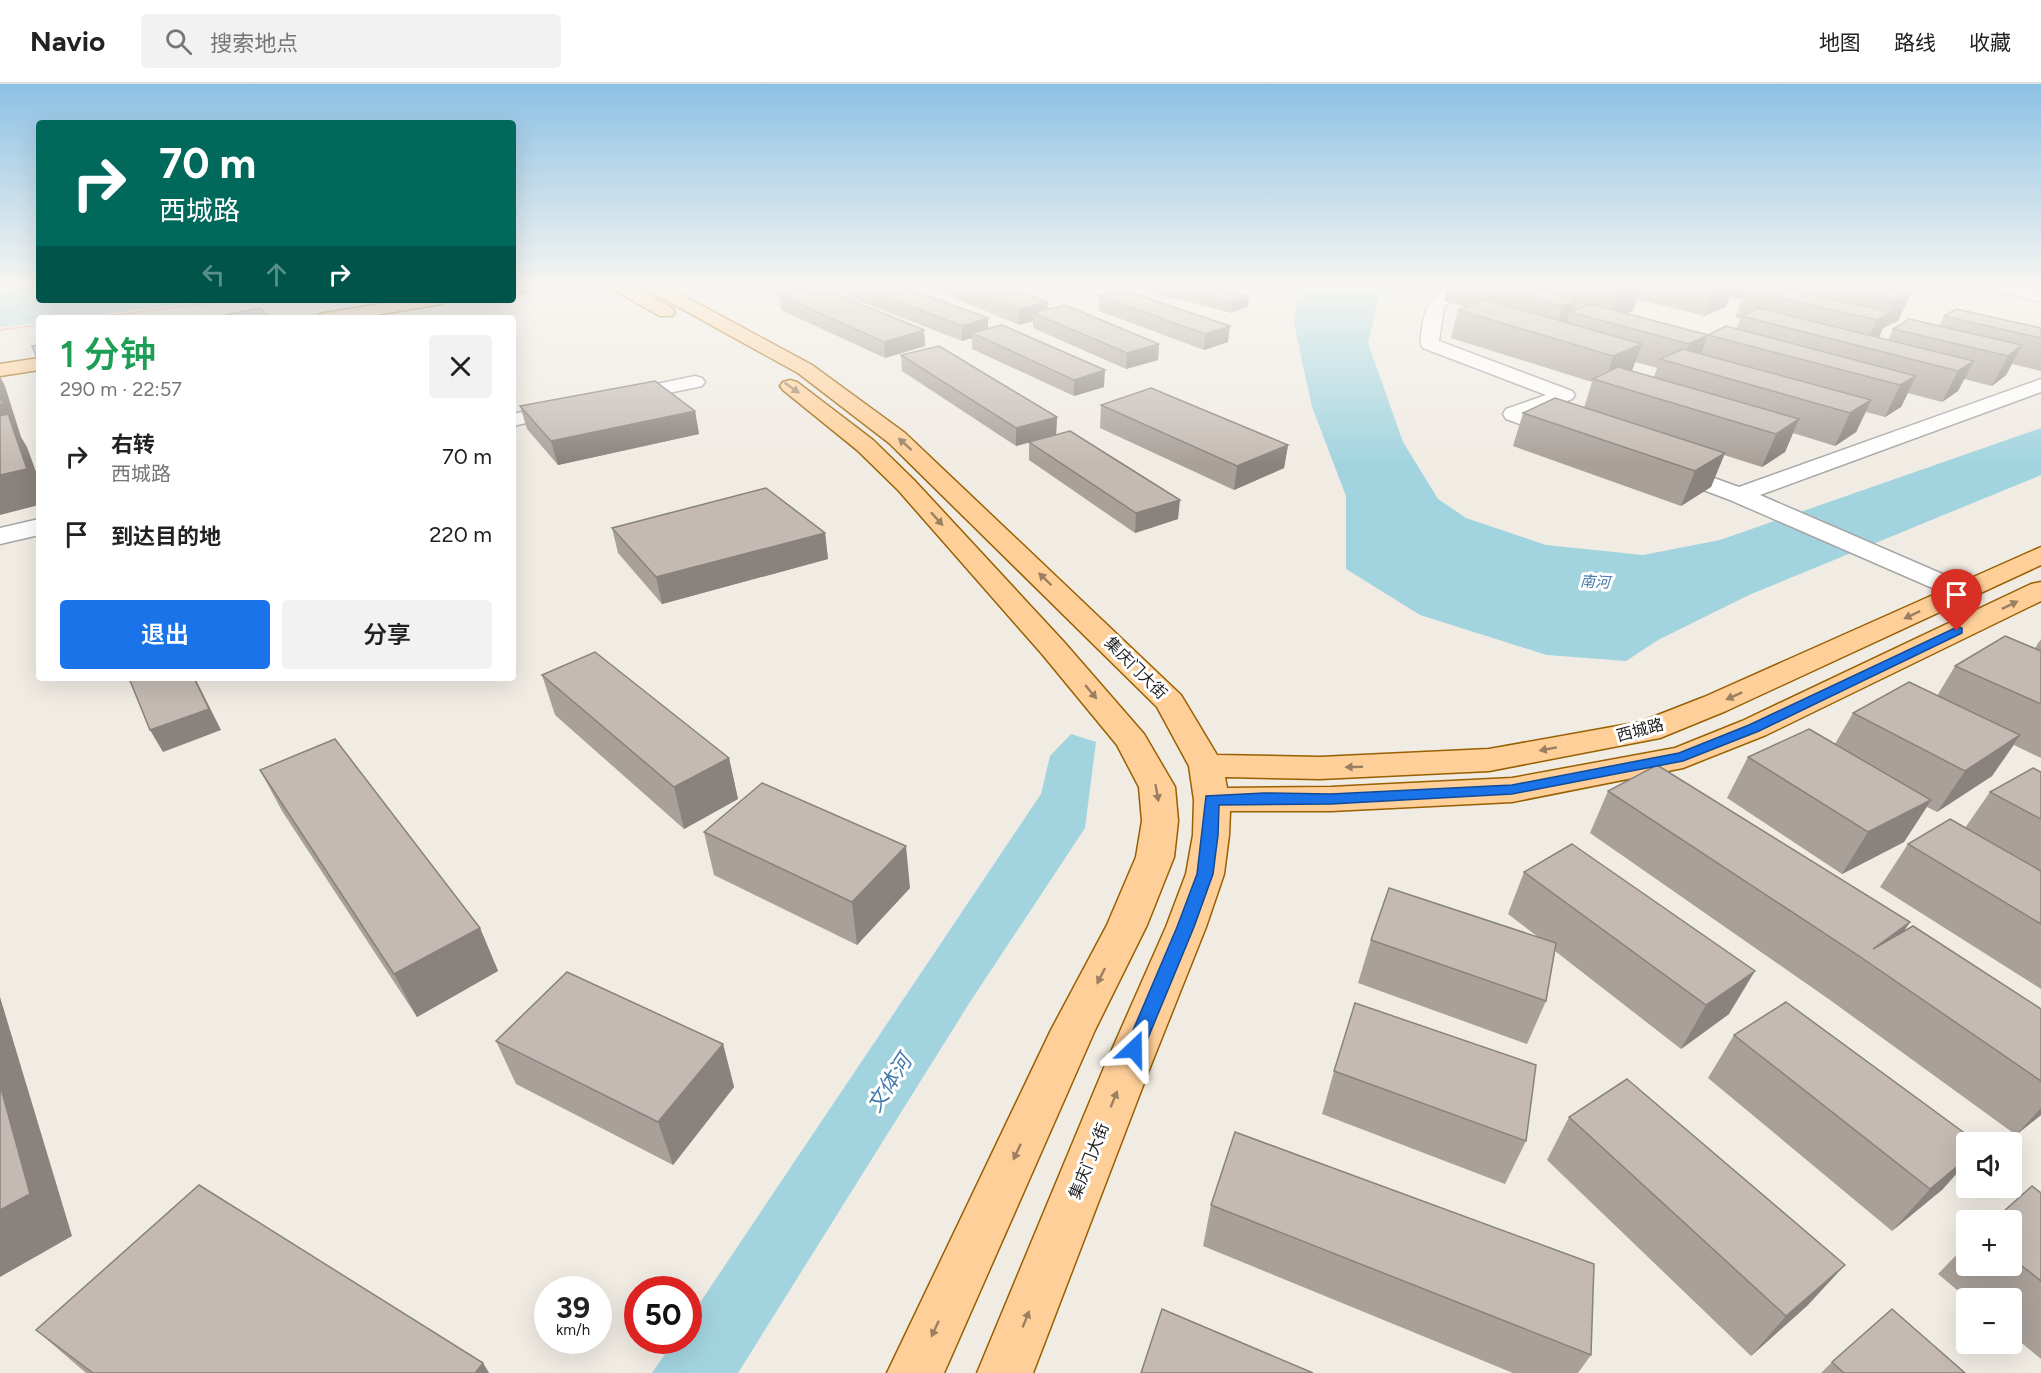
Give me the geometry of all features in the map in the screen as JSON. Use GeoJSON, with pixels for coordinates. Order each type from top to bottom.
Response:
{"type":"FeatureCollection","features":[{"type":"Feature","properties":{"kind":"main road"},"geometry":{"type":"LineString","coordinates":[[723,344],[763,367],[838,423],[906,485],[1053,648],[1132,741],[1157,787],[1160,821],[1155,857],[1127,925],[1073,1030],[915,1373]]}},
{"type":"Feature","properties":{"kind":"main road","name":"集庆门大街"},"geometry":{"type":"LineString","coordinates":[[760,344],[805,369],[852,402],[897,438],[1087,620],[1170,702],[1209,783],[1211,835],[1205,874],[1186,927],[1126,1070],[1005,1373]]}},
{"type":"Feature","properties":{"kind":"main road"},"geometry":{"type":"LineString","coordinates":[[0,370],[36,364]]}},
{"type":"Feature","properties":{"kind":"main road","name":"西城路"},"geometry":{"type":"LineString","coordinates":[[1209,783],[1320,768],[1489,760],[1648,730],[1715,704],[2041,555]]}},
{"type":"Feature","properties":{"kind":"main road","name":"西城路"},"geometry":{"type":"LineString","coordinates":[[1209,783],[1264,798],[1331,799],[1512,790],[1683,757],[1754,728],[2041,590]]}},
{"type":"Feature","properties":{"kind":"street"},"geometry":{"type":"LineString","coordinates":[[1430,344],[1565,395],[1514,414],[1581,438]]}},
{"type":"Feature","properties":{"kind":"street"},"geometry":{"type":"LineString","coordinates":[[604,401],[695,382]]}},
{"type":"Feature","properties":{"kind":"street"},"geometry":{"type":"LineString","coordinates":[[1739,495],[2041,385]]}},
{"type":"Feature","properties":{"kind":"street"},"geometry":{"type":"LineString","coordinates":[[516,419],[581,405]]}},
{"type":"Feature","properties":{"kind":"street"},"geometry":{"type":"LineString","coordinates":[[1649,462],[1739,495],[1960,592]]}},
{"type":"Feature","properties":{"kind":"street"},"geometry":{"type":"LineString","coordinates":[[0,536],[36,528]]}},
{"type":"Feature","properties":{"kind":"street"},"geometry":{"type":"LineString","coordinates":[[1616,770],[1655,796]]}},
{"type":"Feature","properties":{"kind":"water","name":"南河"},"geometry":{"type":"Polygon","coordinates":[[[1298,344],[1368,344],[1403,442],[1438,499],[1466,518],[1546,545],[1643,555],[1720,540],[2041,428],[2041,475],[1749,595],[1658,640],[1626,661],[1547,655],[1420,615],[1346,569],[1346,496],[1312,407],[1298,344]]]}},
{"type":"Feature","properties":{"kind":"water","name":"文体河"},"geometry":{"type":"Polygon","coordinates":[[[1071,734],[1096,742],[1085,828],[970,1002],[738,1373],[652,1373],[665,1354],[702,1354],[702,1300],[1041,794],[1050,756],[1071,734]]]}},
{"type":"Feature","properties":{"kind":"building"},"geometry":{"type":"Polygon","coordinates":[[[996,344],[1046,344],[1105,370],[1074,380],[996,344]]]}},
{"type":"Feature","properties":{"kind":"building"},"geometry":{"type":"Polygon","coordinates":[[[1106,344],[1158,344],[1127,353],[1106,344]]]}},
{"type":"Feature","properties":{"kind":"building"},"geometry":{"type":"Polygon","coordinates":[[[1573,344],[1642,344],[1613,356],[1573,344]]]}},
{"type":"Feature","properties":{"kind":"building"},"geometry":{"type":"Polygon","coordinates":[[[1743,344],[1795,344],[1916,376],[1900,385],[1743,344]]]}},
{"type":"Feature","properties":{"kind":"building"},"geometry":{"type":"Polygon","coordinates":[[[1852,344],[1906,344],[1974,361],[1958,371],[1852,344]]]}},
{"type":"Feature","properties":{"kind":"building"},"geometry":{"type":"Polygon","coordinates":[[[1958,344],[2022,345],[2008,356],[1958,344]]]}},
{"type":"Feature","properties":{"kind":"building"},"geometry":{"type":"Polygon","coordinates":[[[939,346],[1057,417],[1016,428],[901,355],[939,346]]]}},
{"type":"Feature","properties":{"kind":"building"},"geometry":{"type":"Polygon","coordinates":[[[1683,349],[1871,400],[1850,413],[1660,359],[1683,349]]]}},
{"type":"Feature","properties":{"kind":"building"},"geometry":{"type":"Polygon","coordinates":[[[1618,367],[1799,419],[1776,434],[1593,379],[1618,367]]]}},
{"type":"Feature","properties":{"kind":"building"},"geometry":{"type":"Polygon","coordinates":[[[655,381],[695,411],[551,441],[520,406],[655,381]]]}},
{"type":"Feature","properties":{"kind":"building"},"geometry":{"type":"Polygon","coordinates":[[[1151,388],[1288,445],[1237,466],[1101,405],[1151,388]]]}},
{"type":"Feature","properties":{"kind":"building"},"geometry":{"type":"Polygon","coordinates":[[[1555,398],[1725,453],[1695,471],[1523,413],[1555,398]]]}},
{"type":"Feature","properties":{"kind":"building"},"geometry":{"type":"Polygon","coordinates":[[[8,414],[27,469],[0,475],[0,416],[8,414]]]}},
{"type":"Feature","properties":{"kind":"building"},"geometry":{"type":"Polygon","coordinates":[[[1070,431],[1180,500],[1136,513],[1029,442],[1070,431]]]}},
{"type":"Feature","properties":{"kind":"building"},"geometry":{"type":"Polygon","coordinates":[[[766,488],[825,533],[656,577],[612,528],[766,488]]]}},
{"type":"Feature","properties":{"kind":"building"},"geometry":{"type":"Polygon","coordinates":[[[2005,636],[2041,651],[2041,704],[1955,666],[2005,636]]]}},
{"type":"Feature","properties":{"kind":"building"},"geometry":{"type":"Polygon","coordinates":[[[595,652],[729,758],[674,787],[542,675],[595,652]]]}},
{"type":"Feature","properties":{"kind":"building"},"geometry":{"type":"Polygon","coordinates":[[[130,681],[195,681],[209,709],[150,730],[130,681]]]}},
{"type":"Feature","properties":{"kind":"building"},"geometry":{"type":"Polygon","coordinates":[[[1909,682],[2020,735],[1965,771],[1853,713],[1909,682]]]}},
{"type":"Feature","properties":{"kind":"building"},"geometry":{"type":"Polygon","coordinates":[[[1809,729],[1931,800],[1868,832],[1748,757],[1809,729]]]}},
{"type":"Feature","properties":{"kind":"building"},"geometry":{"type":"Polygon","coordinates":[[[335,739],[480,928],[394,974],[260,770],[335,739]]]}},
{"type":"Feature","properties":{"kind":"building"},"geometry":{"type":"Polygon","coordinates":[[[1657,765],[1910,922],[1873,949],[1913,926],[2041,1009],[2041,1081],[1859,956],[1608,791],[1657,765]]]}},
{"type":"Feature","properties":{"kind":"building"},"geometry":{"type":"Polygon","coordinates":[[[2033,768],[2041,772],[2041,819],[1990,792],[2033,768]]]}},
{"type":"Feature","properties":{"kind":"building"},"geometry":{"type":"Polygon","coordinates":[[[762,783],[906,846],[852,902],[704,832],[762,783]]]}},
{"type":"Feature","properties":{"kind":"building"},"geometry":{"type":"Polygon","coordinates":[[[1950,819],[2041,871],[2041,924],[1908,844],[1950,819]]]}},
{"type":"Feature","properties":{"kind":"building"},"geometry":{"type":"Polygon","coordinates":[[[1572,844],[1755,971],[1706,1005],[1524,872],[1572,844]]]}},
{"type":"Feature","properties":{"kind":"building"},"geometry":{"type":"Polygon","coordinates":[[[1389,888],[1556,943],[1546,1001],[1371,940],[1389,888]]]}},
{"type":"Feature","properties":{"kind":"building"},"geometry":{"type":"Polygon","coordinates":[[[567,972],[723,1044],[658,1122],[496,1041],[567,972]]]}},
{"type":"Feature","properties":{"kind":"building"},"geometry":{"type":"Polygon","coordinates":[[[1786,1002],[1963,1132],[1956,1132],[1956,1167],[1930,1189],[1734,1035],[1786,1002]]]}},
{"type":"Feature","properties":{"kind":"building"},"geometry":{"type":"Polygon","coordinates":[[[1355,1003],[1536,1065],[1526,1141],[1334,1071],[1355,1003]]]}},
{"type":"Feature","properties":{"kind":"building"},"geometry":{"type":"Polygon","coordinates":[[[1627,1079],[1845,1265],[1786,1316],[1569,1117],[1627,1079]]]}},
{"type":"Feature","properties":{"kind":"building"},"geometry":{"type":"Polygon","coordinates":[[[0,1085],[30,1194],[0,1210],[0,1085]]]}},
{"type":"Feature","properties":{"kind":"building"},"geometry":{"type":"Polygon","coordinates":[[[1235,1132],[1594,1264],[1591,1355],[1211,1205],[1235,1132]]]}},
{"type":"Feature","properties":{"kind":"building"},"geometry":{"type":"Polygon","coordinates":[[[199,1185],[483,1363],[475,1373],[93,1373],[36,1330],[199,1185]]]}},
{"type":"Feature","properties":{"kind":"building"},"geometry":{"type":"Polygon","coordinates":[[[2032,1186],[2041,1193],[2041,1281],[2022,1266],[2022,1210],[2005,1210],[2019,1198],[2022,1198],[2022,1195],[2032,1186]]]}},
{"type":"Feature","properties":{"kind":"building"},"geometry":{"type":"Polygon","coordinates":[[[1162,1309],[1313,1373],[1141,1373],[1162,1309]]]}},
{"type":"Feature","properties":{"kind":"building"},"geometry":{"type":"Polygon","coordinates":[[[1892,1309],[1965,1373],[1844,1373],[1832,1362],[1892,1309]]]}},
{"type":"Feature","properties":{"kind":"route"},"geometry":{"type":"LineString","coordinates":[[1134,1049],[1186,927],[1205,874],[1211,835],[1212,800],[1331,799],[1512,790],[1683,757],[1754,728],[1957,631]]}}]}
